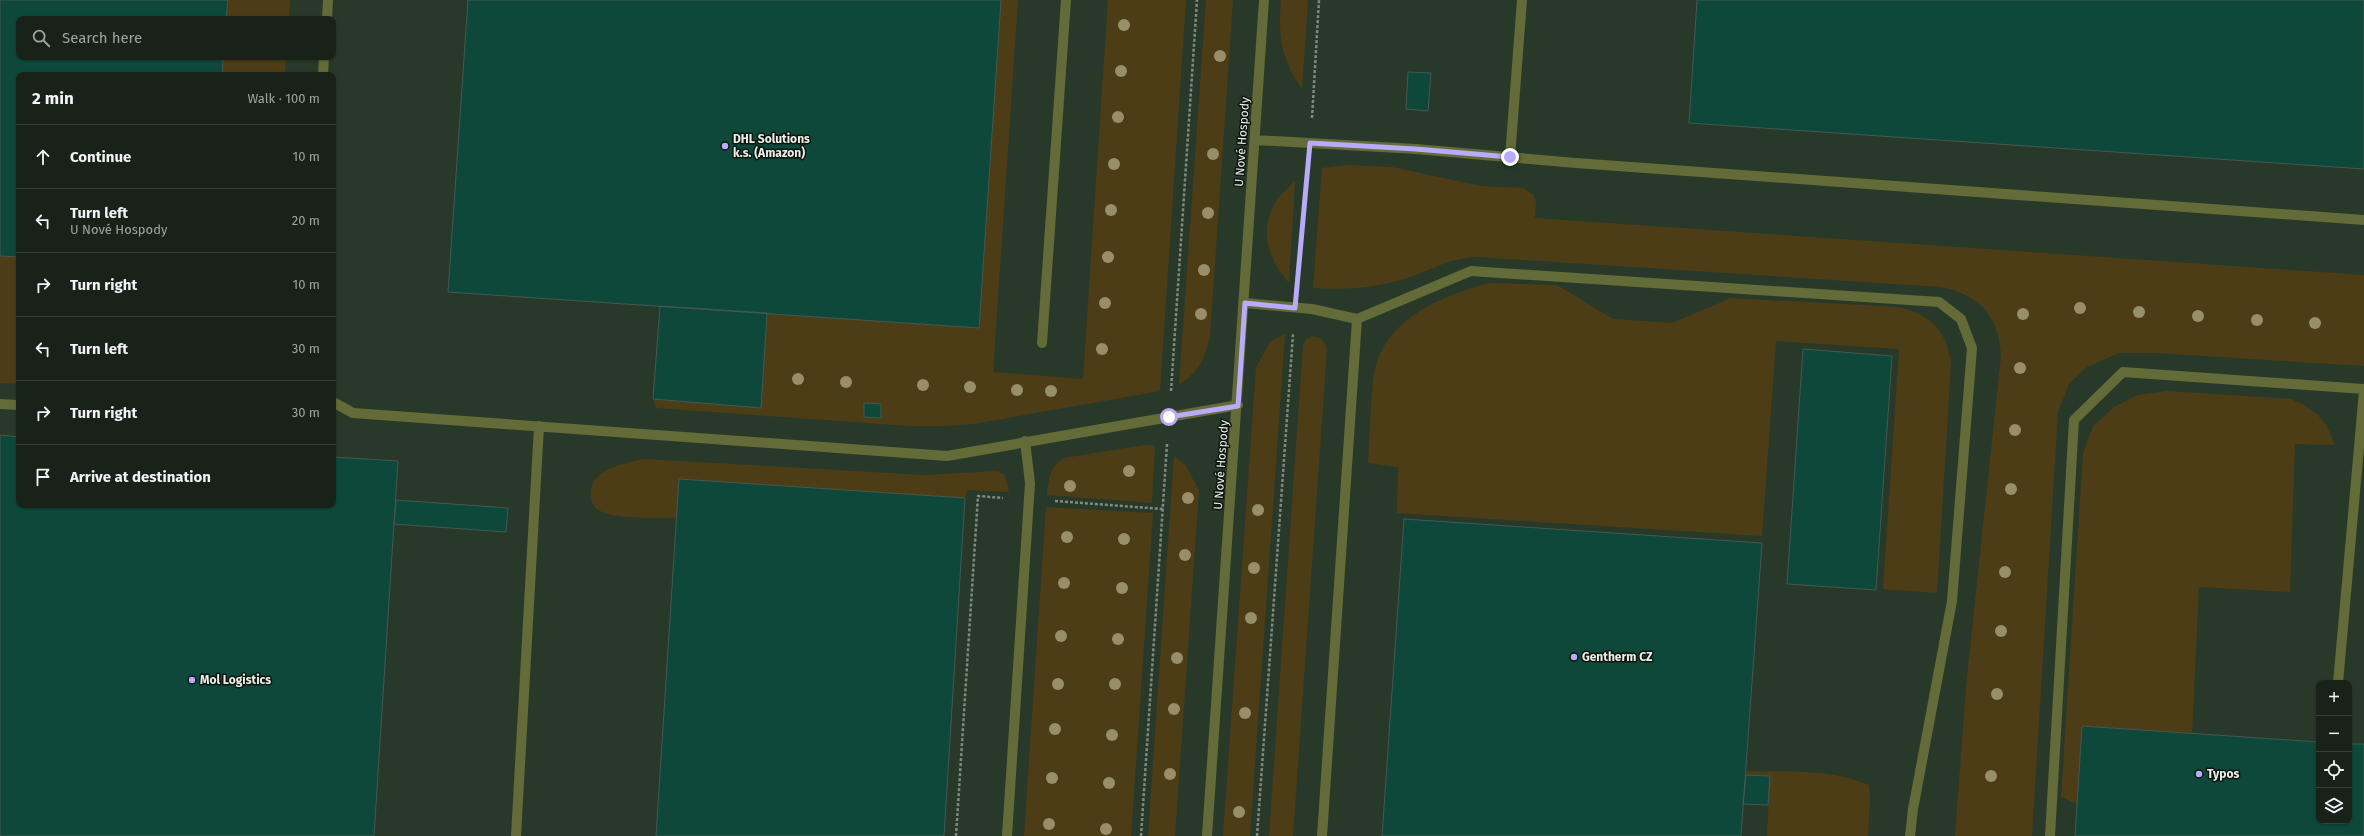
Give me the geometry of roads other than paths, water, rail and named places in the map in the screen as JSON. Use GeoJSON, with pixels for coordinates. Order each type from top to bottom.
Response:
{"type":"FeatureCollection","features":[{"type":"Feature","properties":{"kind":"street"},"geometry":{"type":"LineString","coordinates":[[327,16],[328,0]]}},
{"type":"Feature","properties":{"kind":"street"},"geometry":{"type":"LineString","coordinates":[[1042,343],[1066,0]]}},
{"type":"Feature","properties":{"kind":"street","name":"U Nové Hospody"},"geometry":{"type":"LineString","coordinates":[[1207,836],[1238,406],[1264,0]]}},
{"type":"Feature","properties":{"kind":"street"},"geometry":{"type":"LineString","coordinates":[[1510,157],[1522,0]]}},
{"type":"Feature","properties":{"kind":"street"},"geometry":{"type":"LineString","coordinates":[[323,72],[324,60]]}},
{"type":"Feature","properties":{"kind":"street"},"geometry":{"type":"LineString","coordinates":[[1255,140],[1416,149],[2364,220]]}},
{"type":"Feature","properties":{"kind":"street"},"geometry":{"type":"LineString","coordinates":[[1245,303],[1295,308],[1357,319],[1471,271],[1939,302],[1961,319],[1972,348],[1952,601],[1913,809],[1910,836]]}},
{"type":"Feature","properties":{"kind":"street"},"geometry":{"type":"LineString","coordinates":[[1322,836],[1357,319]]}},
{"type":"Feature","properties":{"kind":"street"},"geometry":{"type":"LineString","coordinates":[[2050,836],[2074,420],[2123,372],[2364,390],[2338,680]]}},
{"type":"Feature","properties":{"kind":"street"},"geometry":{"type":"LineString","coordinates":[[0,404],[16,405]]}},
{"type":"Feature","properties":{"kind":"street"},"geometry":{"type":"LineString","coordinates":[[336,404],[353,413],[947,456],[1025,441],[1238,406]]}},
{"type":"Feature","properties":{"kind":"street"},"geometry":{"type":"LineString","coordinates":[[516,836],[538,426]]}},
{"type":"Feature","properties":{"kind":"street"},"geometry":{"type":"LineString","coordinates":[[1007,836],[1030,482],[1025,441]]}},
{"type":"Feature","properties":{"kind":"place","name":"DHL Solutions k.s. (Amazon)"},"geometry":{"type":"Point","coordinates":[725,146]}},
{"type":"Feature","properties":{"kind":"place","name":"Gentherm CZ"},"geometry":{"type":"Point","coordinates":[1574,657]}},
{"type":"Feature","properties":{"kind":"place","name":"Mol Logistics"},"geometry":{"type":"Point","coordinates":[192,680]}},
{"type":"Feature","properties":{"kind":"place","name":"Typos"},"geometry":{"type":"Point","coordinates":[2199,774]}}]}
